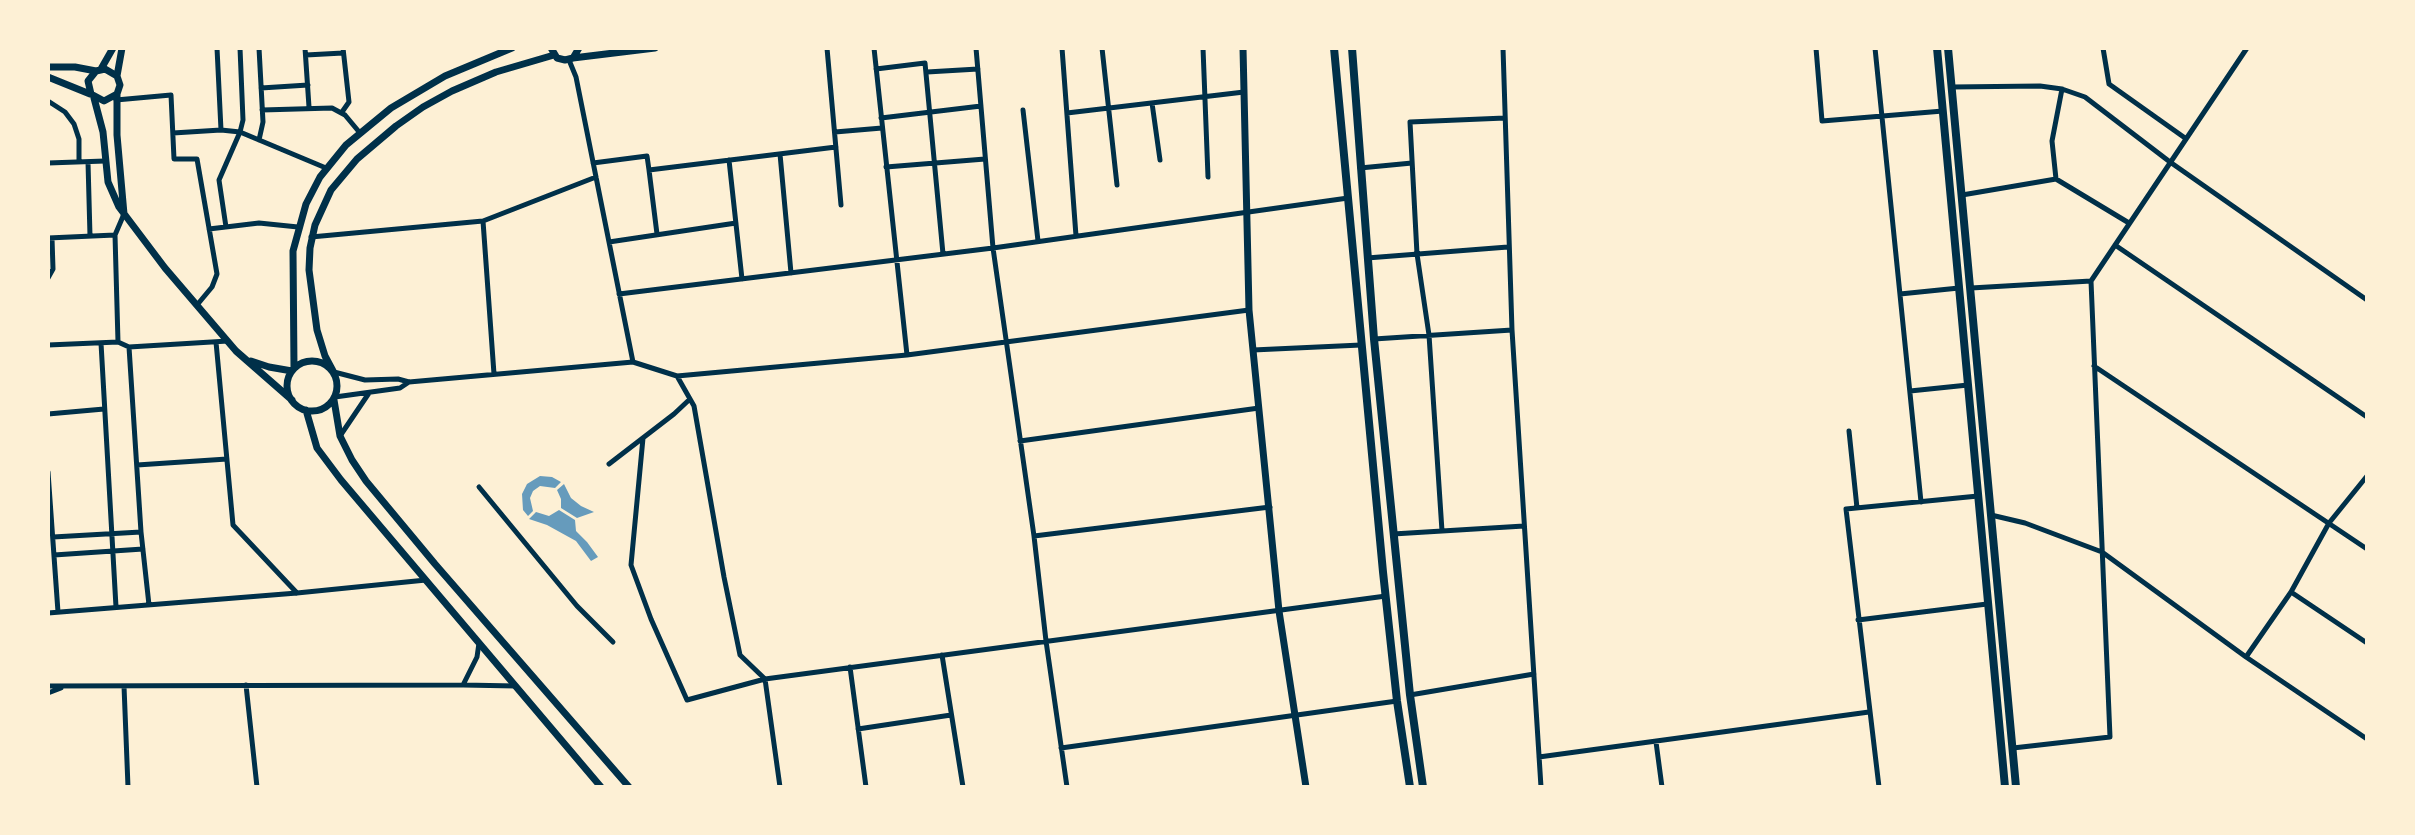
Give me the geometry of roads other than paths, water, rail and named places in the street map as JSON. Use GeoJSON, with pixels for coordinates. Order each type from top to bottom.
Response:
{"type":"FeatureCollection","features":[{"type":"Feature","properties":{"kind":"main road"},"geometry":{"type":"LineString","coordinates":[[1334,48],[1360,345],[1397,701],[1410,787]]}},
{"type":"Feature","properties":{"kind":"main road"},"geometry":{"type":"LineString","coordinates":[[1352,48],[1374,339],[1410,695],[1423,787]]}},
{"type":"Feature","properties":{"kind":"main road"},"geometry":{"type":"LineString","coordinates":[[1937,48],[2005,787]]}},
{"type":"Feature","properties":{"kind":"main road"},"geometry":{"type":"LineString","coordinates":[[1948,48],[2016,787]]}},
{"type":"Feature","properties":{"kind":"street"},"geometry":{"type":"LineString","coordinates":[[113,48],[88,81],[103,132],[105,161],[111,190],[124,214],[228,341],[246,360],[298,406],[306,410],[323,409],[334,398],[338,386],[321,347],[315,318],[309,270],[311,237],[324,203],[340,178],[357,159],[423,106],[459,87],[510,67],[553,52],[561,60],[655,48]]}},
{"type":"Feature","properties":{"kind":"street"},"geometry":{"type":"LineString","coordinates":[[118,342],[115,235],[124,214],[117,97],[120,85],[117,76],[122,48]]}},
{"type":"Feature","properties":{"kind":"street"},"geometry":{"type":"LineString","coordinates":[[217,48],[221,130]]}},
{"type":"Feature","properties":{"kind":"street"},"geometry":{"type":"LineString","coordinates":[[226,227],[220,176],[240,132],[243,114],[240,48]]}},
{"type":"Feature","properties":{"kind":"street"},"geometry":{"type":"LineString","coordinates":[[259,48],[262,129],[259,140]]}},
{"type":"Feature","properties":{"kind":"street"},"geometry":{"type":"LineString","coordinates":[[305,48],[309,107]]}},
{"type":"Feature","properties":{"kind":"street"},"geometry":{"type":"LineString","coordinates":[[292,400],[287,387],[293,370],[292,261],[298,227],[310,195],[326,168],[360,133],[391,108],[464,67],[512,48]]}},
{"type":"Feature","properties":{"kind":"street"},"geometry":{"type":"LineString","coordinates":[[571,59],[579,48]]}},
{"type":"Feature","properties":{"kind":"street"},"geometry":{"type":"LineString","coordinates":[[827,48],[842,205]]}},
{"type":"Feature","properties":{"kind":"street"},"geometry":{"type":"LineString","coordinates":[[874,48],[907,355]]}},
{"type":"Feature","properties":{"kind":"street"},"geometry":{"type":"LineString","coordinates":[[976,48],[993,248],[1035,536],[1046,641],[1067,787]]}},
{"type":"Feature","properties":{"kind":"street"},"geometry":{"type":"LineString","coordinates":[[1062,48],[1076,236]]}},
{"type":"Feature","properties":{"kind":"street"},"geometry":{"type":"LineString","coordinates":[[1101,48],[1117,185]]}},
{"type":"Feature","properties":{"kind":"street"},"geometry":{"type":"LineString","coordinates":[[1203,48],[1208,177]]}},
{"type":"Feature","properties":{"kind":"street"},"geometry":{"type":"LineString","coordinates":[[1243,48],[1249,310],[1279,610],[1306,787]]}},
{"type":"Feature","properties":{"kind":"street"},"geometry":{"type":"LineString","coordinates":[[1503,48],[1512,330],[1541,787]]}},
{"type":"Feature","properties":{"kind":"street"},"geometry":{"type":"LineString","coordinates":[[1816,48],[1822,121],[1942,111]]}},
{"type":"Feature","properties":{"kind":"street"},"geometry":{"type":"LineString","coordinates":[[1875,48],[1921,502]]}},
{"type":"Feature","properties":{"kind":"street"},"geometry":{"type":"LineString","coordinates":[[2103,48],[2109,84],[2185,138]]}},
{"type":"Feature","properties":{"kind":"street"},"geometry":{"type":"LineString","coordinates":[[2013,748],[2110,737],[2091,281],[2247,48]]}},
{"type":"Feature","properties":{"kind":"street"},"geometry":{"type":"LineString","coordinates":[[306,55],[343,50],[349,102],[342,112]]}},
{"type":"Feature","properties":{"kind":"street"},"geometry":{"type":"LineString","coordinates":[[571,59],[633,362]]}},
{"type":"Feature","properties":{"kind":"street"},"geometry":{"type":"LineString","coordinates":[[876,69],[925,63],[943,254]]}},
{"type":"Feature","properties":{"kind":"street"},"geometry":{"type":"LineString","coordinates":[[48,67],[110,70],[117,76]]}},
{"type":"Feature","properties":{"kind":"street"},"geometry":{"type":"LineString","coordinates":[[927,72],[978,69]]}},
{"type":"Feature","properties":{"kind":"street"},"geometry":{"type":"LineString","coordinates":[[48,77],[93,96],[109,100],[117,97],[171,95],[174,159],[197,159],[217,274],[216,280],[197,305]]}},
{"type":"Feature","properties":{"kind":"street"},"geometry":{"type":"LineString","coordinates":[[261,88],[308,86]]}},
{"type":"Feature","properties":{"kind":"street"},"geometry":{"type":"LineString","coordinates":[[1952,87],[2040,86],[2062,89],[2085,97],[2170,162],[2367,300]]}},
{"type":"Feature","properties":{"kind":"street"},"geometry":{"type":"LineString","coordinates":[[2056,179],[2052,141],[2062,89]]}},
{"type":"Feature","properties":{"kind":"street"},"geometry":{"type":"LineString","coordinates":[[1067,112],[1244,92]]}},
{"type":"Feature","properties":{"kind":"street"},"geometry":{"type":"LineString","coordinates":[[48,101],[65,112],[74,124],[79,139],[79,162]]}},
{"type":"Feature","properties":{"kind":"street"},"geometry":{"type":"LineString","coordinates":[[1152,103],[1160,160]]}},
{"type":"Feature","properties":{"kind":"street"},"geometry":{"type":"LineString","coordinates":[[881,118],[981,106]]}},
{"type":"Feature","properties":{"kind":"street"},"geometry":{"type":"LineString","coordinates":[[262,110],[327,107],[342,112],[360,133]]}},
{"type":"Feature","properties":{"kind":"street"},"geometry":{"type":"LineString","coordinates":[[1023,110],[1038,242]]}},
{"type":"Feature","properties":{"kind":"street"},"geometry":{"type":"LineString","coordinates":[[1442,531],[1429,335],[1417,254],[1410,122],[1505,118]]}},
{"type":"Feature","properties":{"kind":"street"},"geometry":{"type":"LineString","coordinates":[[835,132],[882,128]]}},
{"type":"Feature","properties":{"kind":"street"},"geometry":{"type":"LineString","coordinates":[[173,133],[221,130],[240,132],[326,168]]}},
{"type":"Feature","properties":{"kind":"street"},"geometry":{"type":"LineString","coordinates":[[649,170],[836,147]]}},
{"type":"Feature","properties":{"kind":"street"},"geometry":{"type":"LineString","coordinates":[[780,154],[790,273]]}},
{"type":"Feature","properties":{"kind":"street"},"geometry":{"type":"LineString","coordinates":[[593,162],[647,156],[657,234]]}},
{"type":"Feature","properties":{"kind":"street"},"geometry":{"type":"LineString","coordinates":[[886,166],[986,159]]}},
{"type":"Feature","properties":{"kind":"street"},"geometry":{"type":"LineString","coordinates":[[729,160],[742,279]]}},
{"type":"Feature","properties":{"kind":"street"},"geometry":{"type":"LineString","coordinates":[[48,163],[105,161]]}},
{"type":"Feature","properties":{"kind":"street"},"geometry":{"type":"LineString","coordinates":[[88,162],[90,236]]}},
{"type":"Feature","properties":{"kind":"street"},"geometry":{"type":"LineString","coordinates":[[1360,168],[1412,162]]}},
{"type":"Feature","properties":{"kind":"street"},"geometry":{"type":"LineString","coordinates":[[311,237],[483,221],[596,177]]}},
{"type":"Feature","properties":{"kind":"street"},"geometry":{"type":"LineString","coordinates":[[1962,195],[2056,179],[2129,223]]}},
{"type":"Feature","properties":{"kind":"street"},"geometry":{"type":"LineString","coordinates":[[619,294],[993,248],[1348,198]]}},
{"type":"Feature","properties":{"kind":"street"},"geometry":{"type":"LineString","coordinates":[[483,221],[494,374]]}},
{"type":"Feature","properties":{"kind":"street"},"geometry":{"type":"LineString","coordinates":[[209,229],[259,223],[298,227]]}},
{"type":"Feature","properties":{"kind":"street"},"geometry":{"type":"LineString","coordinates":[[609,242],[736,223]]}},
{"type":"Feature","properties":{"kind":"street"},"geometry":{"type":"LineString","coordinates":[[48,278],[52,273],[50,238],[115,235]]}},
{"type":"Feature","properties":{"kind":"street"},"geometry":{"type":"LineString","coordinates":[[2115,245],[2367,417]]}},
{"type":"Feature","properties":{"kind":"street"},"geometry":{"type":"LineString","coordinates":[[1367,258],[1508,247]]}},
{"type":"Feature","properties":{"kind":"street"},"geometry":{"type":"LineString","coordinates":[[1971,288],[2091,281]]}},
{"type":"Feature","properties":{"kind":"street"},"geometry":{"type":"LineString","coordinates":[[1900,294],[1959,288]]}},
{"type":"Feature","properties":{"kind":"street"},"geometry":{"type":"LineString","coordinates":[[246,360],[269,367],[293,370],[303,362],[315,360],[326,364],[333,372],[365,380],[398,379],[409,382],[633,362],[677,376],[907,355],[1249,310]]}},
{"type":"Feature","properties":{"kind":"street"},"geometry":{"type":"LineString","coordinates":[[1374,339],[1512,330]]}},
{"type":"Feature","properties":{"kind":"street"},"geometry":{"type":"LineString","coordinates":[[48,345],[118,342],[129,347],[228,341]]}},
{"type":"Feature","properties":{"kind":"street"},"geometry":{"type":"LineString","coordinates":[[216,342],[232,525],[297,593]]}},
{"type":"Feature","properties":{"kind":"street"},"geometry":{"type":"LineString","coordinates":[[101,343],[110,534],[116,608]]}},
{"type":"Feature","properties":{"kind":"street"},"geometry":{"type":"LineString","coordinates":[[1253,350],[1360,345]]}},
{"type":"Feature","properties":{"kind":"street"},"geometry":{"type":"LineString","coordinates":[[129,347],[141,532],[149,605]]}},
{"type":"Feature","properties":{"kind":"street"},"geometry":{"type":"LineString","coordinates":[[2094,366],[2367,549]]}},
{"type":"Feature","properties":{"kind":"street"},"geometry":{"type":"LineString","coordinates":[[677,376],[694,406],[740,655],[765,679],[780,787]]}},
{"type":"Feature","properties":{"kind":"street"},"geometry":{"type":"LineString","coordinates":[[334,398],[400,388],[409,382]]}},
{"type":"Feature","properties":{"kind":"street"},"geometry":{"type":"LineString","coordinates":[[1910,391],[1968,385]]}},
{"type":"Feature","properties":{"kind":"street"},"geometry":{"type":"LineString","coordinates":[[340,436],[369,393]]}},
{"type":"Feature","properties":{"kind":"street"},"geometry":{"type":"LineString","coordinates":[[334,398],[340,436],[356,467],[419,545],[629,787]]}},
{"type":"Feature","properties":{"kind":"street"},"geometry":{"type":"LineString","coordinates":[[609,464],[690,399]]}},
{"type":"Feature","properties":{"kind":"street"},"geometry":{"type":"LineString","coordinates":[[1020,441],[1259,408]]}},
{"type":"Feature","properties":{"kind":"street"},"geometry":{"type":"LineString","coordinates":[[48,414],[104,410]]}},
{"type":"Feature","properties":{"kind":"street"},"geometry":{"type":"LineString","coordinates":[[306,410],[317,448],[341,480],[601,787]]}},
{"type":"Feature","properties":{"kind":"street"},"geometry":{"type":"LineString","coordinates":[[1849,431],[1857,508]]}},
{"type":"Feature","properties":{"kind":"street"},"geometry":{"type":"LineString","coordinates":[[643,438],[631,565],[651,619],[687,700],[765,679],[1386,596]]}},
{"type":"Feature","properties":{"kind":"street"},"geometry":{"type":"LineString","coordinates":[[137,465],[227,459]]}},
{"type":"Feature","properties":{"kind":"street"},"geometry":{"type":"LineString","coordinates":[[48,472],[58,612]]}},
{"type":"Feature","properties":{"kind":"street"},"geometry":{"type":"LineString","coordinates":[[2246,657],[2291,592],[2329,523],[2367,476]]}},
{"type":"Feature","properties":{"kind":"street"},"geometry":{"type":"LineString","coordinates":[[480,487],[577,606],[614,642]]}},
{"type":"Feature","properties":{"kind":"street"},"geometry":{"type":"LineString","coordinates":[[1879,787],[1846,510],[1977,496]]}},
{"type":"Feature","properties":{"kind":"street"},"geometry":{"type":"LineString","coordinates":[[1035,536],[1270,507]]}},
{"type":"Feature","properties":{"kind":"street"},"geometry":{"type":"LineString","coordinates":[[1992,515],[2025,523],[2102,552],[2246,657],[2367,739]]}},
{"type":"Feature","properties":{"kind":"street"},"geometry":{"type":"LineString","coordinates":[[1393,534],[1524,526]]}},
{"type":"Feature","properties":{"kind":"street"},"geometry":{"type":"LineString","coordinates":[[53,537],[141,532]]}},
{"type":"Feature","properties":{"kind":"street"},"geometry":{"type":"LineString","coordinates":[[54,555],[143,549]]}},
{"type":"Feature","properties":{"kind":"street"},"geometry":{"type":"LineString","coordinates":[[48,613],[426,580]]}},
{"type":"Feature","properties":{"kind":"street"},"geometry":{"type":"LineString","coordinates":[[2291,592],[2367,643]]}},
{"type":"Feature","properties":{"kind":"street"},"geometry":{"type":"LineString","coordinates":[[1858,620],[1987,604]]}},
{"type":"Feature","properties":{"kind":"street"},"geometry":{"type":"LineString","coordinates":[[463,685],[472,672],[479,643]]}},
{"type":"Feature","properties":{"kind":"street"},"geometry":{"type":"LineString","coordinates":[[942,655],[963,787]]}},
{"type":"Feature","properties":{"kind":"street"},"geometry":{"type":"LineString","coordinates":[[850,667],[866,787]]}},
{"type":"Feature","properties":{"kind":"street"},"geometry":{"type":"LineString","coordinates":[[1410,695],[1534,674]]}},
{"type":"Feature","properties":{"kind":"street"},"geometry":{"type":"LineString","coordinates":[[246,685],[257,787]]}},
{"type":"Feature","properties":{"kind":"street"},"geometry":{"type":"LineString","coordinates":[[48,686],[516,686]]}},
{"type":"Feature","properties":{"kind":"street"},"geometry":{"type":"LineString","coordinates":[[124,686],[128,787]]}},
{"type":"Feature","properties":{"kind":"street"},"geometry":{"type":"LineString","coordinates":[[48,693],[63,687]]}},
{"type":"Feature","properties":{"kind":"street"},"geometry":{"type":"LineString","coordinates":[[1062,748],[1397,701]]}},
{"type":"Feature","properties":{"kind":"street"},"geometry":{"type":"LineString","coordinates":[[1539,757],[1869,712]]}},
{"type":"Feature","properties":{"kind":"street"},"geometry":{"type":"LineString","coordinates":[[858,729],[951,715]]}},
{"type":"Feature","properties":{"kind":"street"},"geometry":{"type":"LineString","coordinates":[[1656,742],[1662,787]]}},
{"type":"Feature","properties":{"kind":"water"},"geometry":{"type":"Polygon","coordinates":[[[540,476],[552,477],[561,482],[555,488],[540,486],[533,491],[530,498],[533,511],[528,516],[523,510],[522,494],[527,484],[540,476]]]}},
{"type":"Feature","properties":{"kind":"water"},"geometry":{"type":"Polygon","coordinates":[[[564,484],[571,498],[594,512],[577,518],[561,508],[561,499],[557,490],[564,484]]]}},
{"type":"Feature","properties":{"kind":"water"},"geometry":{"type":"Polygon","coordinates":[[[559,510],[575,520],[576,531],[598,557],[591,561],[576,541],[547,525],[529,519],[536,512],[549,516],[559,510]]]}}]}
